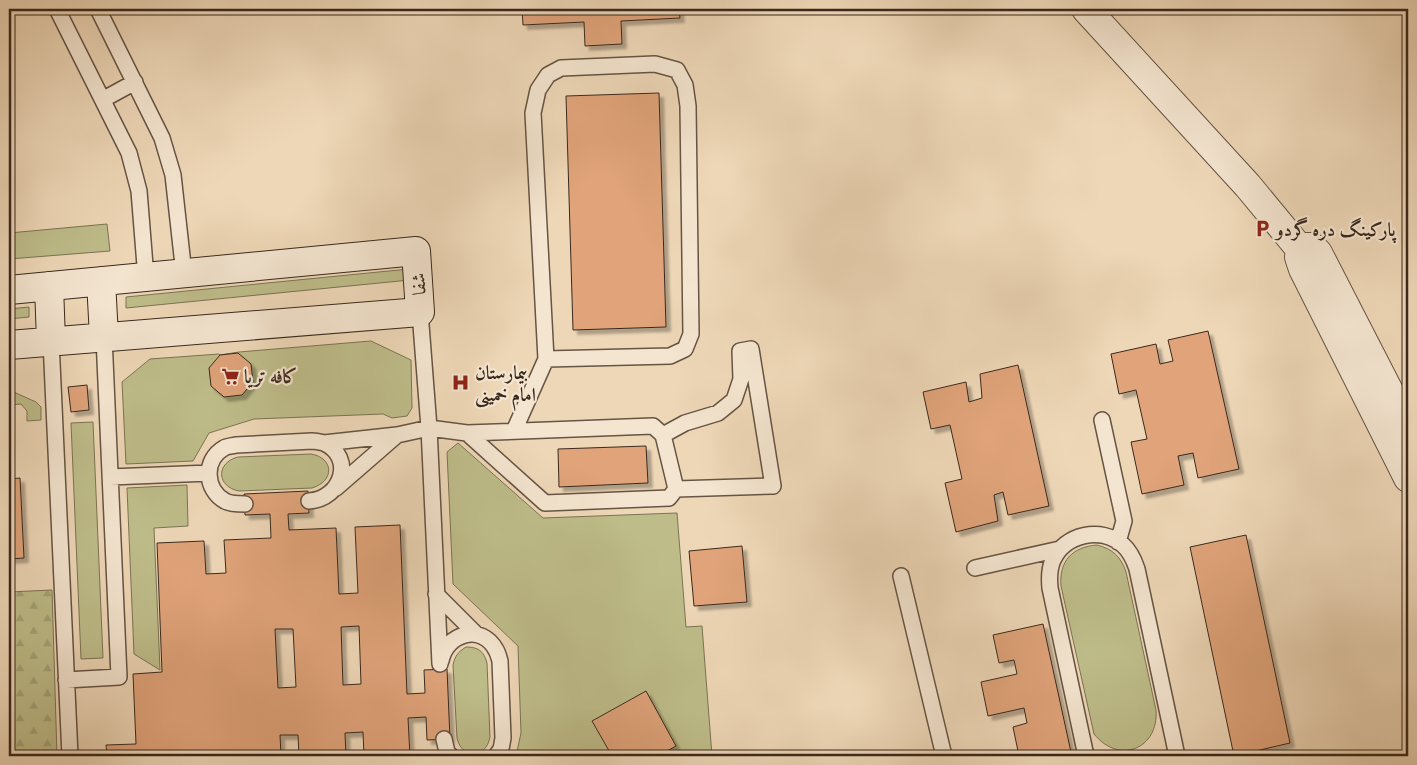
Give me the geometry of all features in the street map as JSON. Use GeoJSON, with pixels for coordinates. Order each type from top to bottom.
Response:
{"type":"FeatureCollection","features":[{"type":"Feature","properties":{"kind":"street"},"geometry":{"type":"LineString","coordinates":[[1086,9],[1248,186],[1300,249],[1299,257],[1303,269],[1408,478]]}},
{"type":"Feature","properties":{"kind":"street"},"geometry":{"type":"LineString","coordinates":[[1300,249],[1304,246],[1310,246],[1317,250],[1408,428]]}},
{"type":"Feature","properties":{"kind":"street","name":"شفا"},"geometry":{"type":"LineString","coordinates":[[9,290],[416,251],[420,312],[9,345]]}},
{"type":"Feature","properties":{"kind":"street"},"geometry":{"type":"LineString","coordinates":[[102,281],[104,337]]}},
{"type":"Feature","properties":{"kind":"street"},"geometry":{"type":"LineString","coordinates":[[49,286],[51,341]]}},
{"type":"Feature","properties":{"kind":"lane"},"geometry":{"type":"LineString","coordinates":[[58,9],[129,153],[139,191],[146,278]]}},
{"type":"Feature","properties":{"kind":"lane"},"geometry":{"type":"LineString","coordinates":[[98,9],[162,138],[173,175],[184,274]]}},
{"type":"Feature","properties":{"kind":"lane"},"geometry":{"type":"LineString","coordinates":[[514,431],[546,359],[533,113],[538,90],[548,74],[561,68],[655,64],[677,70],[685,85],[688,106],[692,334],[685,349],[670,356],[546,359]]}},
{"type":"Feature","properties":{"kind":"lane"},"geometry":{"type":"LineString","coordinates":[[104,99],[135,82]]}},
{"type":"Feature","properties":{"kind":"lane"},"geometry":{"type":"LineString","coordinates":[[420,312],[429,428],[440,667],[442,652],[450,641],[462,635],[476,634]]}},
{"type":"Feature","properties":{"kind":"lane"},"geometry":{"type":"LineString","coordinates":[[66,680],[119,677],[104,337]]}},
{"type":"Feature","properties":{"kind":"lane"},"geometry":{"type":"LineString","coordinates":[[51,341],[70,756]]}},
{"type":"Feature","properties":{"kind":"lane"},"geometry":{"type":"LineString","coordinates":[[467,433],[545,502],[669,498],[676,490],[773,486],[751,349],[740,351],[741,379],[734,400],[718,413],[686,423],[663,435]]}},
{"type":"Feature","properties":{"kind":"lane"},"geometry":{"type":"LineString","coordinates":[[1102,420],[1124,521],[1118,542]]}},
{"type":"Feature","properties":{"kind":"lane"},"geometry":{"type":"LineString","coordinates":[[244,504],[227,502],[216,494],[209,482],[209,469],[214,456],[224,448],[236,444],[312,441],[324,443],[397,435],[429,428],[467,433],[653,426],[663,435],[676,490]]}},
{"type":"Feature","properties":{"kind":"lane"},"geometry":{"type":"LineString","coordinates":[[309,501],[326,497],[397,435]]}},
{"type":"Feature","properties":{"kind":"lane"},"geometry":{"type":"LineString","coordinates":[[324,443],[334,451],[341,462],[341,476],[336,488]]}},
{"type":"Feature","properties":{"kind":"lane"},"geometry":{"type":"LineString","coordinates":[[110,478],[209,473]]}},
{"type":"Feature","properties":{"kind":"lane"},"geometry":{"type":"LineString","coordinates":[[1086,756],[1050,588],[1049,574],[1053,561],[1060,549],[1071,540],[1084,535],[1098,534],[1112,538],[1123,545],[1132,556],[1137,569],[1177,756]]}},
{"type":"Feature","properties":{"kind":"lane"},"geometry":{"type":"LineString","coordinates":[[975,568],[1060,549]]}},
{"type":"Feature","properties":{"kind":"lane"},"geometry":{"type":"LineString","coordinates":[[901,576],[944,756]]}},
{"type":"Feature","properties":{"kind":"lane"},"geometry":{"type":"LineString","coordinates":[[436,594],[476,634],[488,639],[496,650],[500,661],[503,738],[501,749],[496,756]]}},
{"type":"Feature","properties":{"kind":"lane"},"geometry":{"type":"LineString","coordinates":[[444,739],[447,752],[451,756]]}},
{"type":"Feature","properties":{"kind":"green space"},"geometry":{"type":"Polygon","coordinates":[[[107,224],[110,251],[9,259],[9,233],[107,224]]]}},
{"type":"Feature","properties":{"kind":"green space"},"geometry":{"type":"Polygon","coordinates":[[[409,269],[410,280],[126,308],[126,297],[409,269]]]}},
{"type":"Feature","properties":{"kind":"green space"},"geometry":{"type":"Polygon","coordinates":[[[29,307],[29,317],[9,319],[9,309],[29,307]]]}},
{"type":"Feature","properties":{"kind":"green space"},"geometry":{"type":"Polygon","coordinates":[[[371,341],[411,360],[412,408],[407,416],[392,418],[383,414],[254,419],[209,433],[193,461],[126,464],[122,382],[150,359],[220,355],[371,341]]]}},
{"type":"Feature","properties":{"kind":"green space"},"geometry":{"type":"Polygon","coordinates":[[[9,390],[36,402],[41,407],[41,420],[27,421],[27,411],[21,404],[9,405],[9,390]]]}},
{"type":"Feature","properties":{"kind":"green space"},"geometry":{"type":"Polygon","coordinates":[[[93,422],[103,658],[81,659],[71,423],[93,422]]]}},
{"type":"Feature","properties":{"kind":"green space"},"geometry":{"type":"Polygon","coordinates":[[[458,443],[543,518],[677,513],[686,627],[702,626],[712,756],[516,756],[521,733],[518,646],[453,584],[447,452],[458,443]]]}},
{"type":"Feature","properties":{"kind":"green space"},"geometry":{"type":"Polygon","coordinates":[[[311,454],[319,456],[324,460],[329,470],[325,480],[320,485],[312,488],[239,491],[226,485],[223,480],[222,469],[225,464],[238,457],[311,454]]]}},
{"type":"Feature","properties":{"kind":"green space"},"geometry":{"type":"Polygon","coordinates":[[[187,485],[188,526],[154,528],[160,670],[134,654],[127,488],[187,485]]]}},
{"type":"Feature","properties":{"kind":"green space"},"geometry":{"type":"Polygon","coordinates":[[[1097,545],[1116,554],[1126,572],[1156,710],[1155,724],[1151,735],[1136,748],[1125,750],[1115,749],[1104,743],[1094,734],[1061,586],[1062,569],[1069,557],[1074,552],[1088,546],[1097,545]]]}},
{"type":"Feature","properties":{"kind":"green space"},"geometry":{"type":"Polygon","coordinates":[[[52,590],[57,756],[9,756],[9,592],[52,590]]]}},
{"type":"Feature","properties":{"kind":"green space"},"geometry":{"type":"Polygon","coordinates":[[[466,647],[480,650],[487,663],[490,737],[484,750],[474,754],[464,750],[457,738],[453,665],[457,654],[466,647]]]}},
{"type":"Feature","properties":{"kind":"building"},"geometry":{"type":"Polygon","coordinates":[[[522,9],[679,9],[680,18],[621,21],[622,44],[585,46],[584,22],[523,25],[522,9]]]}},
{"type":"Feature","properties":{"kind":"building"},"geometry":{"type":"Polygon","coordinates":[[[659,93],[666,327],[573,330],[566,96],[659,93]]]}},
{"type":"Feature","properties":{"kind":"building"},"geometry":{"type":"Polygon","coordinates":[[[1208,331],[1239,469],[1198,478],[1193,453],[1178,456],[1184,485],[1142,494],[1131,442],[1147,439],[1136,390],[1119,394],[1111,354],[1156,344],[1160,364],[1173,361],[1168,340],[1208,331]]]}},
{"type":"Feature","properties":{"kind":"building"},"geometry":{"type":"Polygon","coordinates":[[[238,353],[251,364],[253,382],[242,395],[224,397],[211,386],[209,368],[220,355],[238,353]]]}},
{"type":"Feature","properties":{"kind":"building"},"geometry":{"type":"Polygon","coordinates":[[[1018,365],[1049,506],[1008,515],[1003,492],[994,495],[998,521],[956,532],[945,483],[962,479],[950,425],[931,429],[923,392],[966,382],[969,402],[982,398],[980,374],[1018,365]]]}},
{"type":"Feature","properties":{"kind":"building"},"geometry":{"type":"Polygon","coordinates":[[[87,385],[89,410],[71,412],[68,387],[87,385]]]}},
{"type":"Feature","properties":{"kind":"building"},"geometry":{"type":"Polygon","coordinates":[[[646,446],[648,483],[559,487],[558,449],[646,446]]]}},
{"type":"Feature","properties":{"kind":"building"},"geometry":{"type":"Polygon","coordinates":[[[20,478],[24,558],[9,559],[9,479],[20,478]]]}},
{"type":"Feature","properties":{"kind":"building"},"geometry":{"type":"Polygon","coordinates":[[[308,491],[309,513],[288,514],[289,530],[336,528],[339,594],[358,593],[355,527],[400,525],[407,694],[425,693],[424,670],[447,669],[450,739],[427,740],[426,717],[408,718],[410,756],[364,756],[363,732],[345,733],[346,756],[299,756],[298,735],[280,735],[281,756],[107,756],[106,745],[136,744],[133,674],[162,672],[157,543],[204,541],[206,574],[226,573],[224,540],[271,538],[270,514],[245,515],[244,494],[308,491]],[[359,626],[341,627],[343,685],[361,684],[359,626]],[[275,629],[278,688],[296,687],[293,629],[275,629]]]}},
{"type":"Feature","properties":{"kind":"building"},"geometry":{"type":"Polygon","coordinates":[[[1246,535],[1290,743],[1234,756],[1190,547],[1246,535]]]}},
{"type":"Feature","properties":{"kind":"building"},"geometry":{"type":"Polygon","coordinates":[[[742,546],[747,602],[694,606],[689,551],[742,546]]]}},
{"type":"Feature","properties":{"kind":"building"},"geometry":{"type":"Polygon","coordinates":[[[1043,624],[1071,752],[1050,756],[1019,756],[1013,727],[1027,723],[1024,708],[988,716],[981,682],[1017,674],[1014,660],[999,663],[993,635],[1043,624]]]}},
{"type":"Feature","properties":{"kind":"building"},"geometry":{"type":"Polygon","coordinates":[[[646,691],[676,746],[658,756],[612,756],[592,721],[646,691]]]}},
{"type":"Feature","properties":{"kind":"place","name":"پارکینگ دره گردو"},"geometry":{"type":"Point","coordinates":[1262,229]}},
{"type":"Feature","properties":{"kind":"place","name":"کافه تریا"},"geometry":{"type":"Point","coordinates":[230,376]}},
{"type":"Feature","properties":{"kind":"place","name":"بیمارستان امام خمینی"},"geometry":{"type":"Point","coordinates":[461,383]}}]}
